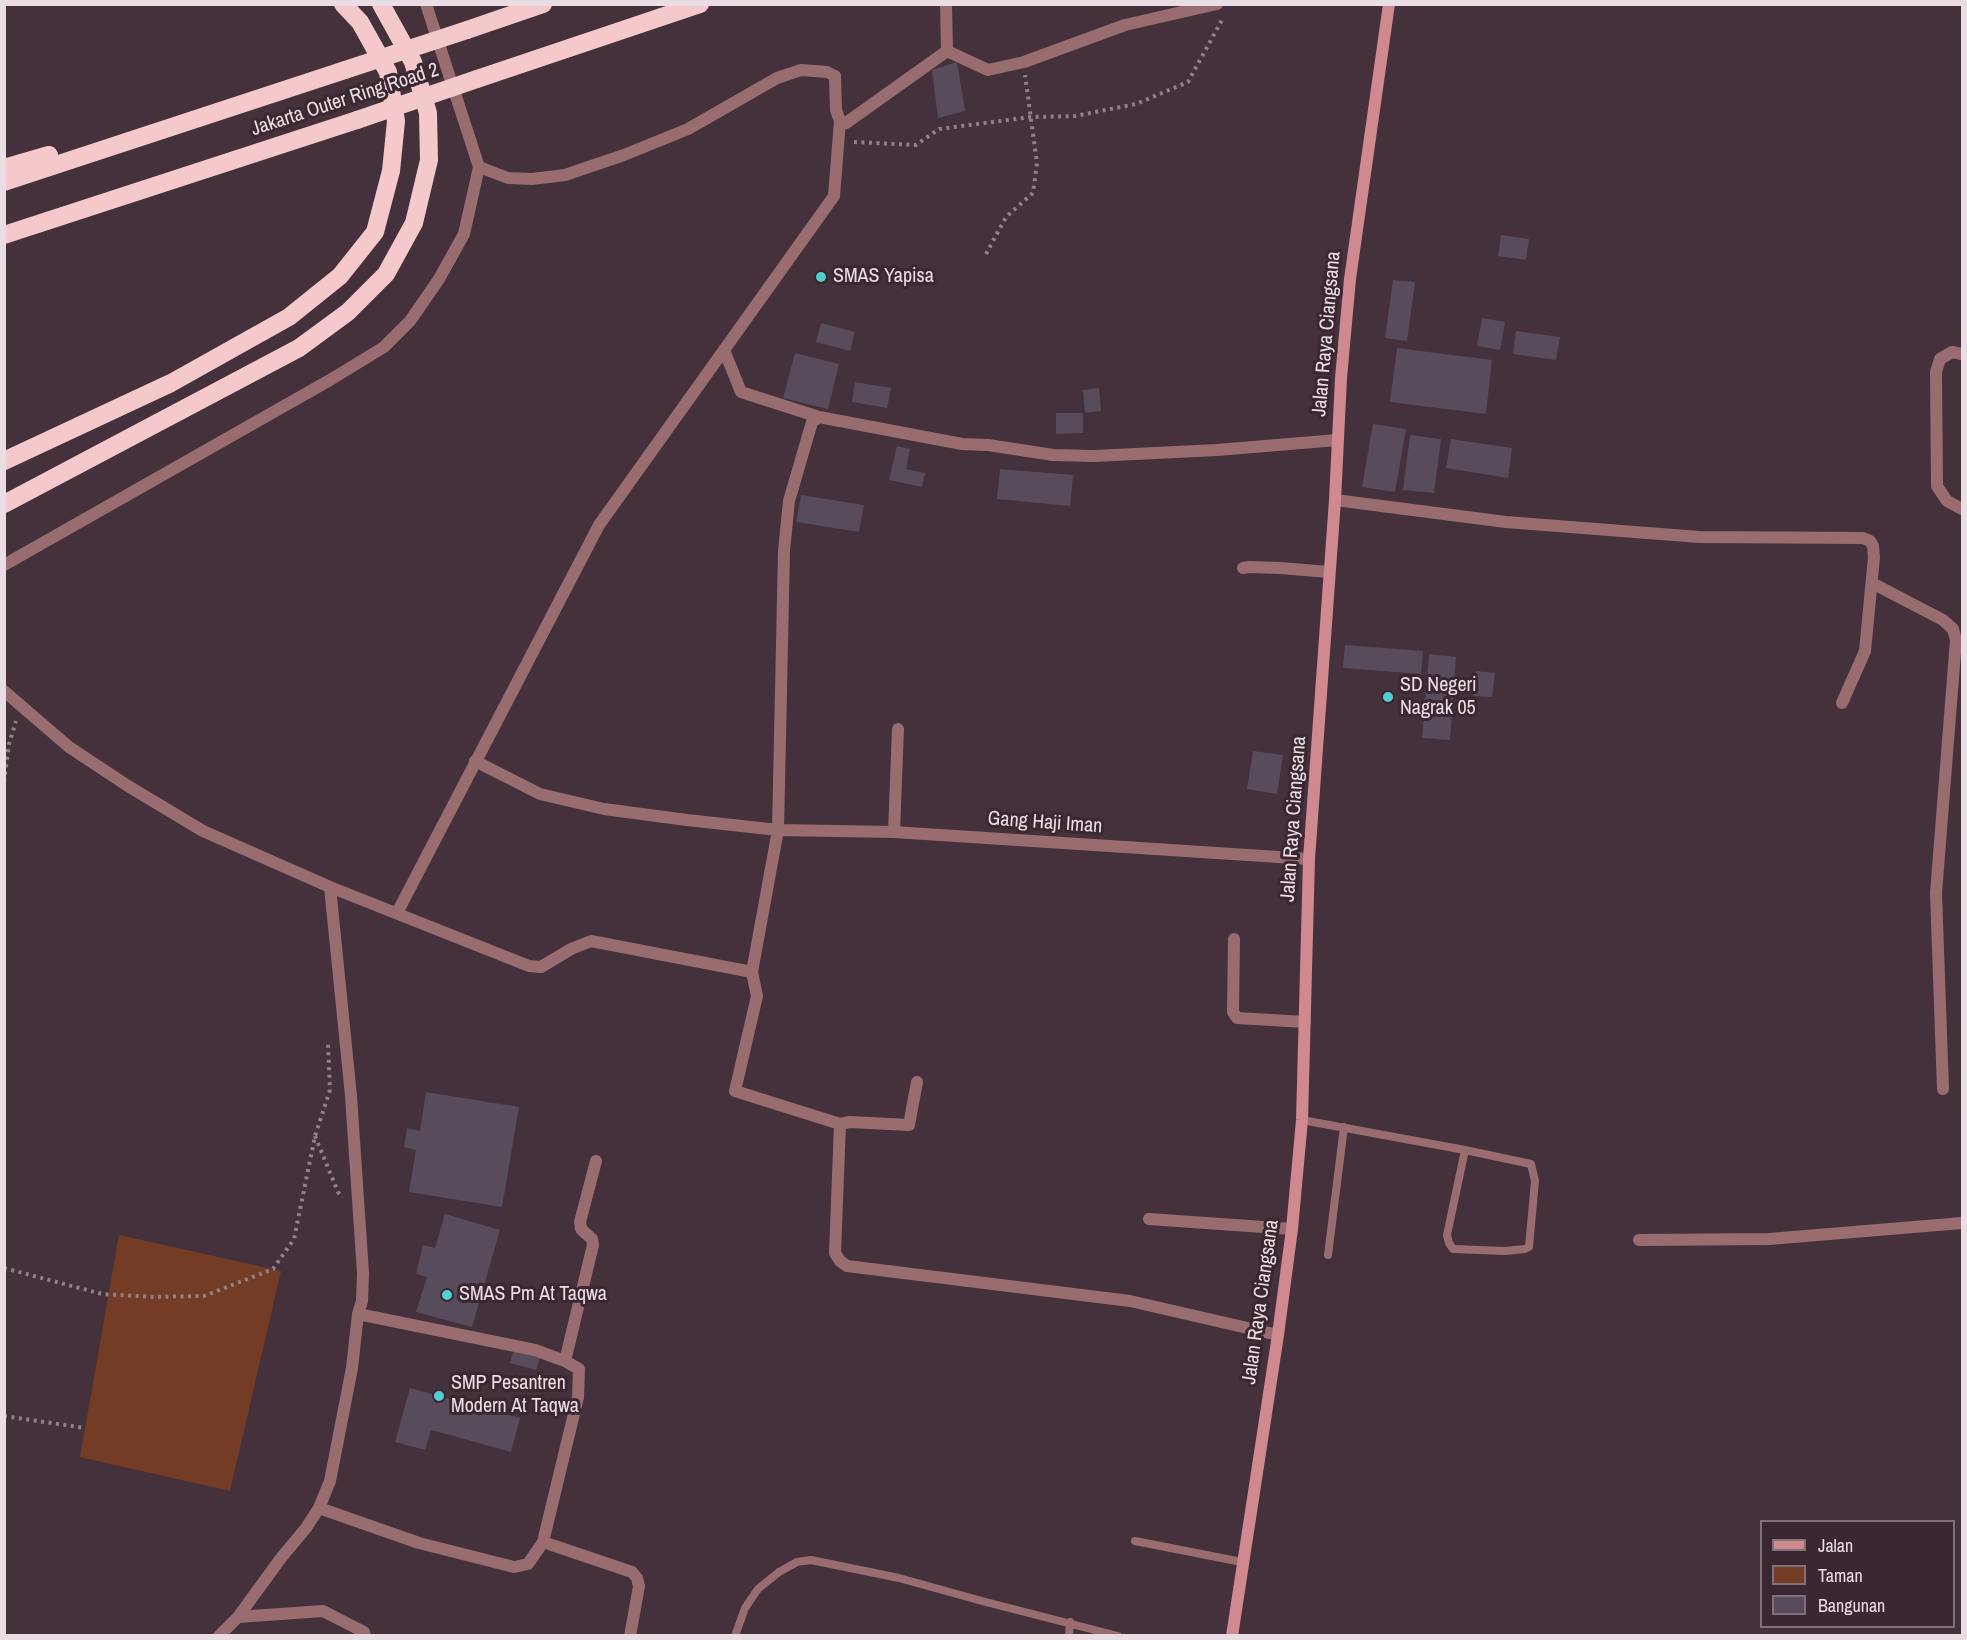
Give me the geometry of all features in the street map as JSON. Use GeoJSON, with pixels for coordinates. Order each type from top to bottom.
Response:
{"type":"FeatureCollection","features":[{"type":"Feature","properties":{"kind":"highway"},"geometry":{"type":"LineString","coordinates":[[4,460],[171,383],[289,316],[340,276],[375,232],[391,171],[396,121],[388,72],[360,22],[343,4]]}},
{"type":"Feature","properties":{"kind":"highway"},"geometry":{"type":"LineString","coordinates":[[4,504],[299,348],[348,312],[386,274],[414,223],[429,160],[428,112],[413,62],[381,4]]}},
{"type":"Feature","properties":{"kind":"highway","name":"Jakarta Outer Ring Road 2"},"geometry":{"type":"LineString","coordinates":[[4,182],[543,4]]}},
{"type":"Feature","properties":{"kind":"highway","name":"Jakarta Outer Ring Road 2"},"geometry":{"type":"LineString","coordinates":[[4,235],[357,120],[700,4]]}},
{"type":"Feature","properties":{"kind":"highway"},"geometry":{"type":"LineString","coordinates":[[4,168],[297,85]]}},
{"type":"Feature","properties":{"kind":"main road","name":"Jalan Raya Ciangsana"},"geometry":{"type":"LineString","coordinates":[[1232,1635],[1292,1229],[1302,1120],[1309,859],[1335,500],[1337,440],[1350,279],[1389,4]]}},
{"type":"Feature","properties":{"kind":"street"},"geometry":{"type":"LineString","coordinates":[[4,565],[108,508],[384,347],[411,321],[439,279],[464,234],[479,167],[426,4]]}},
{"type":"Feature","properties":{"kind":"street"},"geometry":{"type":"LineString","coordinates":[[946,4],[947,51]]}},
{"type":"Feature","properties":{"kind":"street"},"geometry":{"type":"LineString","coordinates":[[947,51],[988,70],[1024,62],[1125,25],[1221,9]]}},
{"type":"Feature","properties":{"kind":"street"},"geometry":{"type":"LineString","coordinates":[[840,121],[846,123],[947,51]]}},
{"type":"Feature","properties":{"kind":"street"},"geometry":{"type":"LineString","coordinates":[[397,913],[599,525],[834,196],[840,121],[836,110],[835,76],[827,72],[801,70],[777,78],[688,129],[566,175],[532,179],[508,178],[479,167]]}},
{"type":"Feature","properties":{"kind":"street"},"geometry":{"type":"LineString","coordinates":[[724,350],[741,392],[819,417],[962,444],[988,445],[1053,455],[1094,456],[1217,450],[1337,440]]}},
{"type":"Feature","properties":{"kind":"street"},"geometry":{"type":"LineString","coordinates":[[1962,354],[1952,352],[1940,359],[1936,372],[1937,486],[1947,501],[1962,509]]}},
{"type":"Feature","properties":{"kind":"street"},"geometry":{"type":"LineString","coordinates":[[819,417],[812,422],[789,501],[784,551],[778,830],[752,972],[758,996],[735,1091],[840,1124],[850,1122],[909,1125],[917,1082]]}},
{"type":"Feature","properties":{"kind":"street"},"geometry":{"type":"LineString","coordinates":[[1335,500],[1506,522],[1675,535],[1748,538],[1863,538],[1873,546],[1872,583],[1865,651],[1842,703]]}},
{"type":"Feature","properties":{"kind":"street"},"geometry":{"type":"LineString","coordinates":[[1243,568],[1329,572]]}},
{"type":"Feature","properties":{"kind":"street"},"geometry":{"type":"LineString","coordinates":[[1872,583],[1958,629],[1935,919],[1943,1089]]}},
{"type":"Feature","properties":{"kind":"street"},"geometry":{"type":"LineString","coordinates":[[4,691],[69,747],[203,831],[330,887],[535,967],[541,967],[571,949],[591,941],[752,972]]}},
{"type":"Feature","properties":{"kind":"street"},"geometry":{"type":"LineString","coordinates":[[894,832],[898,729]]}},
{"type":"Feature","properties":{"kind":"street","name":"Gang Haji Iman"},"geometry":{"type":"LineString","coordinates":[[475,761],[540,794],[572,802],[628,812],[778,830],[894,832],[1309,859]]}},
{"type":"Feature","properties":{"kind":"street"},"geometry":{"type":"LineString","coordinates":[[219,1635],[238,1617],[319,1508],[330,1481],[352,1368],[358,1314],[362,1301],[363,1273],[351,1096],[330,887]]}},
{"type":"Feature","properties":{"kind":"street"},"geometry":{"type":"LineString","coordinates":[[1234,939],[1233,1012],[1237,1018],[1305,1022]]}},
{"type":"Feature","properties":{"kind":"street"},"geometry":{"type":"LineString","coordinates":[[840,1124],[835,1253],[847,1266],[1130,1301],[1278,1335]]}},
{"type":"Feature","properties":{"kind":"street"},"geometry":{"type":"LineString","coordinates":[[565,1361],[593,1245],[592,1239],[581,1229],[580,1222],[596,1161]]}},
{"type":"Feature","properties":{"kind":"street"},"geometry":{"type":"LineString","coordinates":[[1149,1219],[1292,1229]]}},
{"type":"Feature","properties":{"kind":"street"},"geometry":{"type":"LineString","coordinates":[[1639,1240],[1769,1239],[1962,1223]]}},
{"type":"Feature","properties":{"kind":"street"},"geometry":{"type":"LineString","coordinates":[[319,1508],[419,1543],[514,1568],[528,1564],[543,1542],[578,1397],[579,1369],[565,1361],[535,1350],[358,1314]]}},
{"type":"Feature","properties":{"kind":"street"},"geometry":{"type":"LineString","coordinates":[[543,1542],[632,1572],[639,1586],[630,1635]]}},
{"type":"Feature","properties":{"kind":"street"},"geometry":{"type":"LineString","coordinates":[[238,1617],[323,1611],[364,1632],[365,1635]]}},
{"type":"Feature","properties":{"kind":"lane"},"geometry":{"type":"LineString","coordinates":[[1302,1120],[1464,1150],[1531,1164],[1535,1180],[1529,1247],[1521,1251],[1453,1249],[1448,1235],[1464,1150]]}},
{"type":"Feature","properties":{"kind":"lane"},"geometry":{"type":"LineString","coordinates":[[1328,1255],[1344,1127]]}},
{"type":"Feature","properties":{"kind":"lane"},"geometry":{"type":"LineString","coordinates":[[1136,1541],[1242,1562]]}},
{"type":"Feature","properties":{"kind":"lane"},"geometry":{"type":"LineString","coordinates":[[735,1635],[745,1608],[758,1589],[779,1572],[797,1562],[811,1560],[899,1578],[1118,1635]]}},
{"type":"Feature","properties":{"kind":"lane"},"geometry":{"type":"LineString","coordinates":[[1069,1635],[1070,1622]]}},
{"type":"Feature","properties":{"kind":"path"},"geometry":{"type":"LineString","coordinates":[[838,141],[916,144],[939,129],[1031,117],[1075,116],[1136,104],[1188,82],[1221,9]]}},
{"type":"Feature","properties":{"kind":"path"},"geometry":{"type":"LineString","coordinates":[[986,255],[1006,217],[1033,193],[1037,164],[1024,62]]}},
{"type":"Feature","properties":{"kind":"path"},"geometry":{"type":"LineString","coordinates":[[4,782],[9,744],[21,706]]}},
{"type":"Feature","properties":{"kind":"path"},"geometry":{"type":"LineString","coordinates":[[4,1268],[102,1294],[154,1297],[204,1296],[273,1269],[294,1239],[315,1136],[330,1090],[329,1035]]}},
{"type":"Feature","properties":{"kind":"path"},"geometry":{"type":"LineString","coordinates":[[315,1136],[338,1192],[359,1220]]}},
{"type":"Feature","properties":{"kind":"path"},"geometry":{"type":"LineString","coordinates":[[4,1416],[85,1428]]}},
{"type":"Feature","properties":{"kind":"green space"},"geometry":{"type":"Polygon","coordinates":[[[119,1235],[281,1271],[230,1491],[80,1457],[119,1235]]]}},
{"type":"Feature","properties":{"kind":"building"},"geometry":{"type":"Polygon","coordinates":[[[957,62],[965,111],[938,118],[932,70],[957,62]]]}},
{"type":"Feature","properties":{"kind":"building"},"geometry":{"type":"Polygon","coordinates":[[[1501,235],[1529,239],[1526,260],[1498,256],[1501,235]]]}},
{"type":"Feature","properties":{"kind":"building"},"geometry":{"type":"Polygon","coordinates":[[[1393,280],[1415,282],[1407,341],[1385,338],[1393,280]]]}},
{"type":"Feature","properties":{"kind":"building"},"geometry":{"type":"Polygon","coordinates":[[[1482,318],[1505,322],[1500,350],[1477,346],[1482,318]]]}},
{"type":"Feature","properties":{"kind":"building"},"geometry":{"type":"Polygon","coordinates":[[[821,323],[855,332],[850,351],[816,342],[821,323]]]}},
{"type":"Feature","properties":{"kind":"building"},"geometry":{"type":"Polygon","coordinates":[[[1516,331],[1560,337],[1556,360],[1513,354],[1516,331]]]}},
{"type":"Feature","properties":{"kind":"building"},"geometry":{"type":"Polygon","coordinates":[[[1397,348],[1492,360],[1486,414],[1390,402],[1397,348]]]}},
{"type":"Feature","properties":{"kind":"building"},"geometry":{"type":"Polygon","coordinates":[[[795,353],[839,364],[828,409],[783,398],[795,353]]]}},
{"type":"Feature","properties":{"kind":"building"},"geometry":{"type":"Polygon","coordinates":[[[855,382],[891,388],[887,408],[852,402],[855,382]]]}},
{"type":"Feature","properties":{"kind":"building"},"geometry":{"type":"Polygon","coordinates":[[[1099,388],[1101,411],[1085,413],[1083,390],[1099,388]]]}},
{"type":"Feature","properties":{"kind":"building"},"geometry":{"type":"Polygon","coordinates":[[[1056,413],[1083,413],[1083,433],[1056,434],[1056,413]]]}},
{"type":"Feature","properties":{"kind":"building"},"geometry":{"type":"Polygon","coordinates":[[[1373,424],[1406,429],[1395,492],[1362,487],[1373,424]]]}},
{"type":"Feature","properties":{"kind":"building"},"geometry":{"type":"Polygon","coordinates":[[[1410,435],[1441,439],[1434,493],[1403,490],[1410,435]]]}},
{"type":"Feature","properties":{"kind":"building"},"geometry":{"type":"Polygon","coordinates":[[[1451,439],[1512,448],[1508,478],[1446,468],[1451,439]]]}},
{"type":"Feature","properties":{"kind":"building"},"geometry":{"type":"Polygon","coordinates":[[[897,446],[910,449],[906,469],[925,473],[922,487],[889,480],[897,446]]]}},
{"type":"Feature","properties":{"kind":"building"},"geometry":{"type":"Polygon","coordinates":[[[1000,469],[1073,475],[1070,506],[997,499],[1000,469]]]}},
{"type":"Feature","properties":{"kind":"building"},"geometry":{"type":"Polygon","coordinates":[[[801,495],[864,505],[859,532],[796,522],[801,495]]]}},
{"type":"Feature","properties":{"kind":"building"},"geometry":{"type":"Polygon","coordinates":[[[1345,645],[1423,651],[1421,674],[1343,668],[1345,645]]]}},
{"type":"Feature","properties":{"kind":"building"},"geometry":{"type":"Polygon","coordinates":[[[1429,654],[1456,657],[1450,740],[1422,738],[1429,654]]]}},
{"type":"Feature","properties":{"kind":"building"},"geometry":{"type":"Polygon","coordinates":[[[1476,671],[1495,673],[1492,697],[1473,696],[1476,671]]]}},
{"type":"Feature","properties":{"kind":"building"},"geometry":{"type":"Polygon","coordinates":[[[1253,751],[1283,755],[1277,794],[1247,789],[1253,751]]]}},
{"type":"Feature","properties":{"kind":"building"},"geometry":{"type":"Polygon","coordinates":[[[426,1092],[519,1107],[502,1207],[409,1192],[416,1150],[404,1147],[407,1128],[420,1131],[426,1092]]]}},
{"type":"Feature","properties":{"kind":"building"},"geometry":{"type":"Polygon","coordinates":[[[445,1214],[500,1230],[472,1327],[416,1312],[427,1277],[416,1274],[423,1245],[435,1248],[445,1214]]]}},
{"type":"Feature","properties":{"kind":"building"},"geometry":{"type":"Polygon","coordinates":[[[514,1349],[540,1356],[536,1370],[510,1363],[514,1349]]]}},
{"type":"Feature","properties":{"kind":"building"},"geometry":{"type":"Polygon","coordinates":[[[410,1388],[520,1418],[511,1452],[431,1430],[425,1450],[395,1442],[410,1388]]]}},
{"type":"Feature","properties":{"kind":"place","name":"SMAS Yapisa"},"geometry":{"type":"Point","coordinates":[821,277]}},
{"type":"Feature","properties":{"kind":"place","name":"SD Negeri Nagrak 05"},"geometry":{"type":"Point","coordinates":[1388,697]}},
{"type":"Feature","properties":{"kind":"place","name":"SMAS Pm At Taqwa"},"geometry":{"type":"Point","coordinates":[447,1295]}},
{"type":"Feature","properties":{"kind":"place","name":"SMP Pesantren Modern At Taqwa"},"geometry":{"type":"Point","coordinates":[439,1396]}}]}
